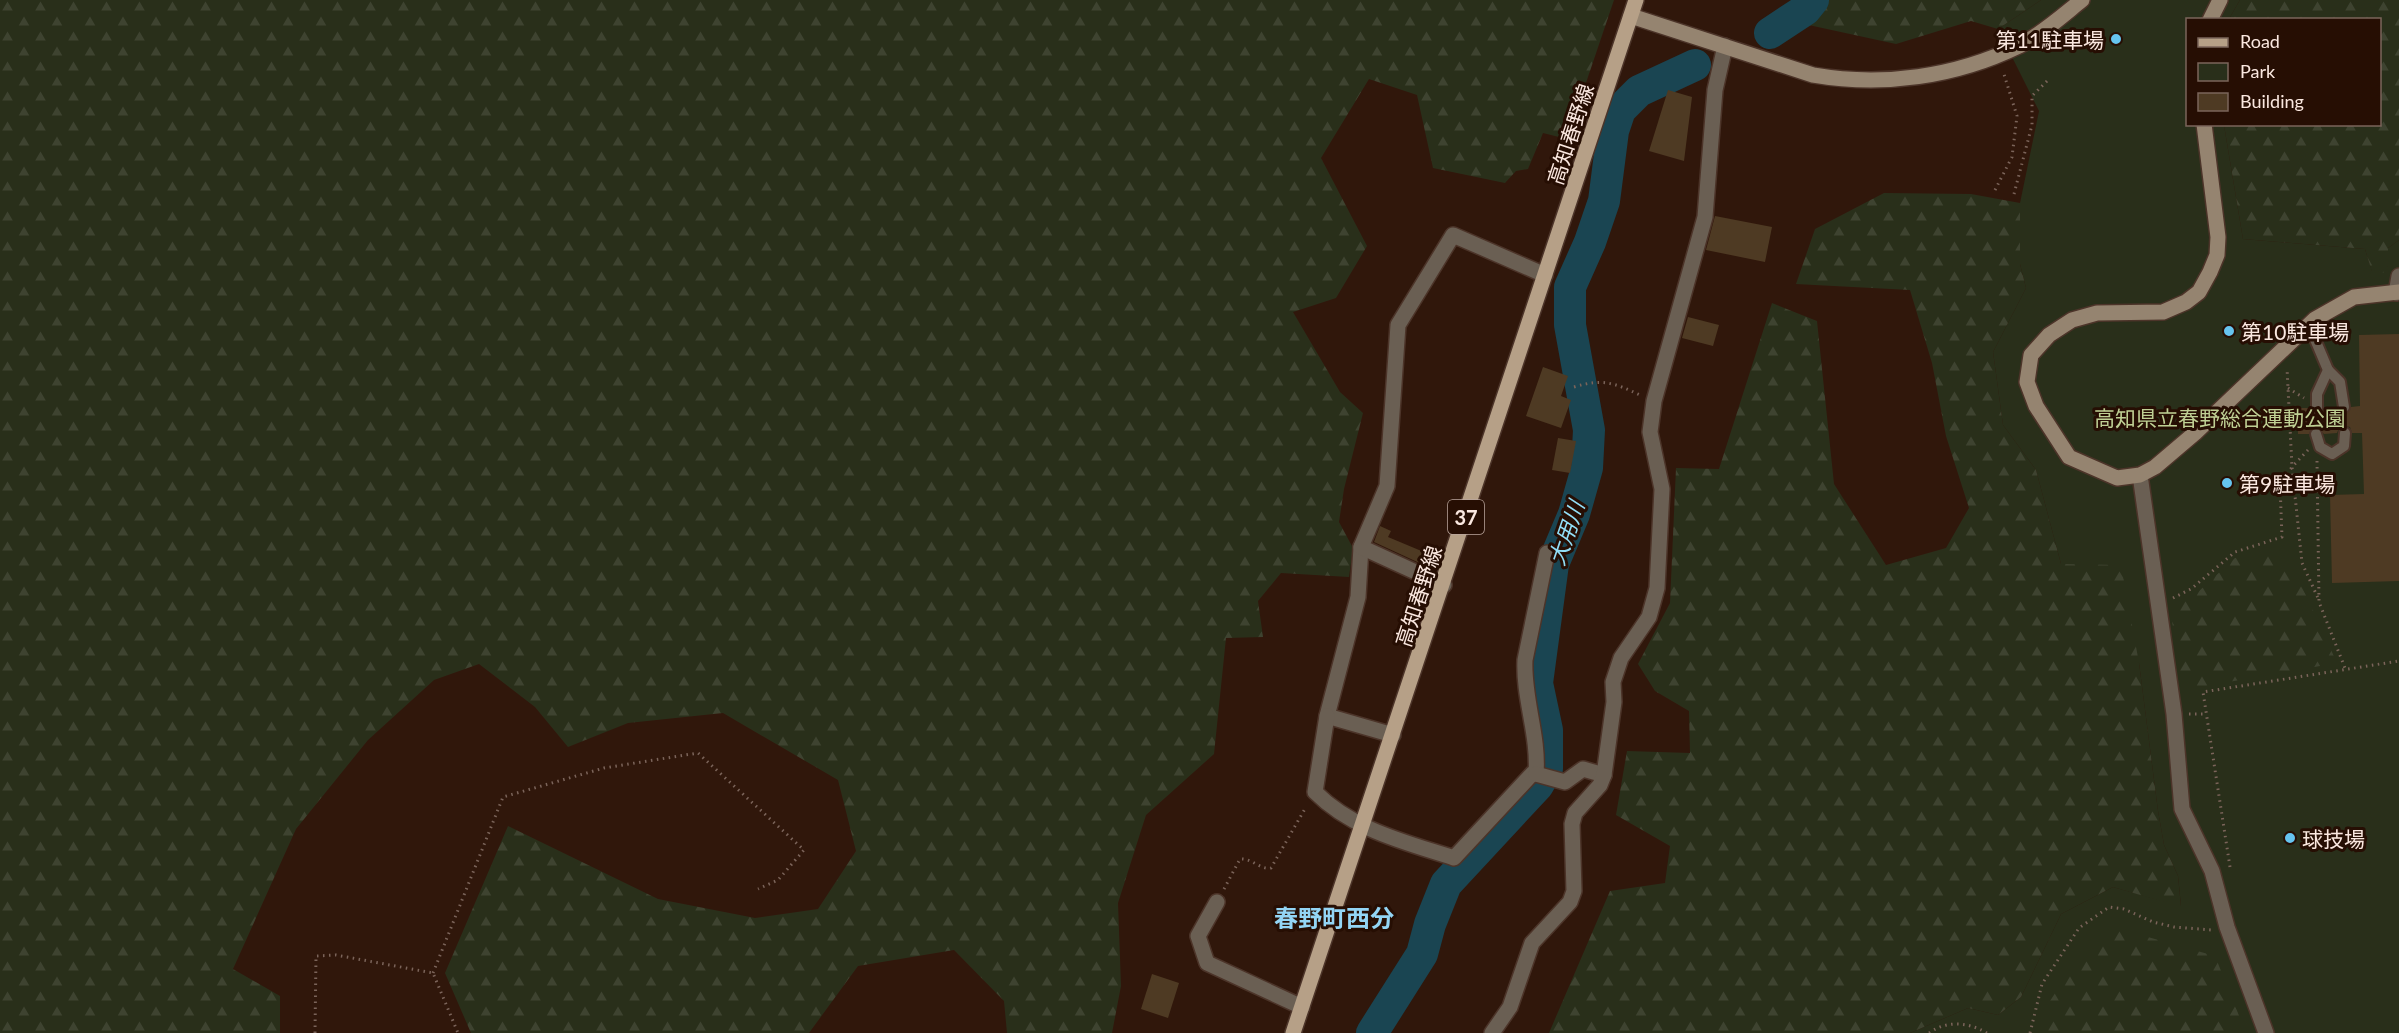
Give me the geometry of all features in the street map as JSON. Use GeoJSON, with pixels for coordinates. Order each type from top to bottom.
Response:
{"type":"FeatureCollection","features":[{"type":"Feature","properties":{"kind":"main road","name":"高知春野線"},"geometry":{"type":"LineString","coordinates":[[1293,1033],[1636,0]]}},
{"type":"Feature","properties":{"kind":"street"},"geometry":{"type":"LineString","coordinates":[[1631,16],[1814,75],[1837,79],[1886,81],[1957,70],[2019,46],[2082,0]]}},
{"type":"Feature","properties":{"kind":"street"},"geometry":{"type":"LineString","coordinates":[[2211,18],[2220,0]]}},
{"type":"Feature","properties":{"kind":"street"},"geometry":{"type":"LineString","coordinates":[[1492,1033],[1510,1007],[1532,943],[1570,902],[1574,891],[1572,824],[1575,813],[1600,785],[1604,775],[1614,702],[1613,682],[1621,658],[1649,617],[1657,588],[1662,489],[1650,432],[1654,401],[1705,217],[1715,90],[1725,46]]}},
{"type":"Feature","properties":{"kind":"street"},"geometry":{"type":"LineString","coordinates":[[2204,126],[2218,237],[2217,255],[2199,292],[2186,302],[2163,312],[2097,313],[2072,320],[2049,335],[2031,355],[2027,382],[2036,406],[2069,457],[2117,478],[2140,475],[2155,467],[2195,433],[2309,325],[2338,304],[2354,297],[2398,292],[2399,276]]}},
{"type":"Feature","properties":{"kind":"street"},"geometry":{"type":"LineString","coordinates":[[1545,275],[1453,235],[1398,325],[1387,486],[1361,547],[1358,597],[1327,716],[1315,792],[1331,808],[1363,827],[1454,858],[1533,773],[1551,779],[1569,780],[1583,769],[1604,775]]}},
{"type":"Feature","properties":{"kind":"street"},"geometry":{"type":"LineString","coordinates":[[2140,475],[2174,714],[2182,809],[2212,871],[2227,927],[2266,1033]]}},
{"type":"Feature","properties":{"kind":"street"},"geometry":{"type":"LineString","coordinates":[[1361,547],[1443,585]]}},
{"type":"Feature","properties":{"kind":"street"},"geometry":{"type":"LineString","coordinates":[[1536,774],[1538,753],[1524,676],[1525,660],[1546,553]]}},
{"type":"Feature","properties":{"kind":"street"},"geometry":{"type":"LineString","coordinates":[[1327,716],[1393,735]]}},
{"type":"Feature","properties":{"kind":"street"},"geometry":{"type":"LineString","coordinates":[[1217,902],[1198,936],[1207,963],[1302,1007]]}},
{"type":"Feature","properties":{"kind":"lane"},"geometry":{"type":"LineString","coordinates":[[2309,325],[2328,370],[2340,382],[2344,407]]}},
{"type":"Feature","properties":{"kind":"lane"},"geometry":{"type":"LineString","coordinates":[[2316,408],[2319,388],[2328,370]]}},
{"type":"Feature","properties":{"kind":"lane"},"geometry":{"type":"LineString","coordinates":[[2317,437],[2320,447],[2331,454],[2344,446],[2345,433]]}},
{"type":"Feature","properties":{"kind":"path"},"geometry":{"type":"LineString","coordinates":[[1995,190],[2012,157],[2017,116],[2002,69]]}},
{"type":"Feature","properties":{"kind":"path"},"geometry":{"type":"LineString","coordinates":[[2014,194],[2032,125],[2032,96],[2048,80]]}},
{"type":"Feature","properties":{"kind":"path"},"geometry":{"type":"LineString","coordinates":[[2287,360],[2292,467],[2302,563],[2345,668]]}},
{"type":"Feature","properties":{"kind":"path"},"geometry":{"type":"LineString","coordinates":[[1574,387],[1590,382],[1612,382],[1654,401]]}},
{"type":"Feature","properties":{"kind":"path"},"geometry":{"type":"LineString","coordinates":[[2166,602],[2191,589],[2235,552],[2282,537],[2280,484],[2317,437]]}},
{"type":"Feature","properties":{"kind":"path"},"geometry":{"type":"LineString","coordinates":[[2317,437],[2319,602]]}},
{"type":"Feature","properties":{"kind":"path"},"geometry":{"type":"LineString","coordinates":[[2231,875],[2203,692],[2399,661]]}},
{"type":"Feature","properties":{"kind":"path"},"geometry":{"type":"LineString","coordinates":[[2183,714],[2206,714]]}},
{"type":"Feature","properties":{"kind":"path"},"geometry":{"type":"LineString","coordinates":[[458,1033],[434,973],[503,797],[604,768],[698,753],[804,850],[778,880],[758,889]]}},
{"type":"Feature","properties":{"kind":"path"},"geometry":{"type":"LineString","coordinates":[[1217,902],[1240,859],[1245,858],[1266,869],[1271,868],[1315,792]]}},
{"type":"Feature","properties":{"kind":"path"},"geometry":{"type":"LineString","coordinates":[[2030,1033],[2042,984],[2079,928],[2092,917],[2109,907],[2124,909],[2153,922],[2194,929]]}},
{"type":"Feature","properties":{"kind":"path"},"geometry":{"type":"LineString","coordinates":[[315,1033],[316,956],[336,955],[434,973]]}},
{"type":"Feature","properties":{"kind":"path"},"geometry":{"type":"LineString","coordinates":[[1929,1033],[1940,1025],[1971,1024],[1987,1033]]}},
{"type":"Feature","properties":{"kind":"green space"},"geometry":{"type":"Polygon","coordinates":[[[0,0],[1614,0],[1567,139],[1543,133],[1528,169],[1516,171],[1505,183],[1433,168],[1417,95],[1369,79],[1321,158],[1367,246],[1336,298],[1293,312],[1340,392],[1363,413],[1344,489],[1339,522],[1353,548],[1349,577],[1281,573],[1258,601],[1263,637],[1226,638],[1214,754],[1146,815],[1118,903],[1121,986],[1112,1033],[1007,1033],[1004,1001],[954,950],[858,966],[809,1033],[471,1033],[445,973],[508,826],[658,899],[755,918],[818,909],[856,851],[838,780],[723,713],[628,723],[568,747],[535,707],[479,664],[434,680],[368,740],[296,829],[233,969],[280,996],[280,1033],[0,1033],[0,0]]]}},
{"type":"Feature","properties":{"kind":"green space"},"geometry":{"type":"Polygon","coordinates":[[[1817,0],[2041,0],[1998,29],[1971,21],[1896,44],[1804,24],[1817,0]]]}},
{"type":"Feature","properties":{"kind":"green space","name":"高知県立春野総合運動公園"},"geometry":{"type":"Polygon","coordinates":[[[2041,0],[2240,0],[2230,18],[2186,18],[2186,126],[2224,126],[2243,239],[2365,249],[2372,271],[2388,266],[2388,248],[2399,240],[2399,1033],[1910,1033],[1968,1008],[1998,1015],[2021,997],[2061,914],[2113,887],[2181,906],[2178,876],[2164,845],[2158,811],[2139,663],[2061,564],[2036,470],[2003,425],[1993,352],[2026,288],[2020,264],[2020,203],[2039,111],[1998,29],[2041,0]]]}},
{"type":"Feature","properties":{"kind":"green space"},"geometry":{"type":"Polygon","coordinates":[[[2240,0],[2399,0],[2399,240],[2388,248],[2388,266],[2383,273],[2372,272],[2365,249],[2243,239],[2224,126],[2381,126],[2381,18],[2230,18],[2240,0]]]}},
{"type":"Feature","properties":{"kind":"green space"},"geometry":{"type":"Polygon","coordinates":[[[1884,193],[1971,194],[2020,203],[2020,264],[2026,288],[1993,352],[2003,425],[2036,470],[2061,564],[2121,565],[2139,663],[2158,811],[2164,845],[2178,876],[2181,907],[2113,887],[2061,914],[2021,997],[1998,1015],[1968,1008],[1910,1033],[1549,1033],[1610,891],[1665,883],[1670,846],[1616,815],[1627,751],[1690,753],[1689,711],[1655,691],[1638,664],[1670,603],[1676,468],[1719,469],[1772,303],[1817,321],[1834,484],[1886,565],[1946,548],[1969,508],[1946,436],[1932,363],[1910,290],[1796,284],[1815,229],[1884,193]]]}},
{"type":"Feature","properties":{"kind":"green space"},"geometry":{"type":"Polygon","coordinates":[[[2263,552],[2289,558],[2337,663],[2183,690],[2170,609],[2198,592],[2235,558],[2263,552]]]}},
{"type":"Feature","properties":{"kind":"green space"},"geometry":{"type":"Polygon","coordinates":[[[2116,928],[2215,956],[2246,1033],[2171,1033],[2141,1029],[2139,1033],[2048,1033],[2050,1001],[2088,943],[2116,928]]]}},
{"type":"Feature","properties":{"kind":"building"},"geometry":{"type":"Polygon","coordinates":[[[1668,90],[1692,97],[1684,161],[1649,151],[1668,90]]]}},
{"type":"Feature","properties":{"kind":"building"},"geometry":{"type":"Polygon","coordinates":[[[1715,216],[1772,227],[1765,262],[1706,250],[1715,216]]]}},
{"type":"Feature","properties":{"kind":"building"},"geometry":{"type":"Polygon","coordinates":[[[1688,317],[1719,325],[1713,346],[1682,338],[1688,317]]]}},
{"type":"Feature","properties":{"kind":"building"},"geometry":{"type":"Polygon","coordinates":[[[2399,334],[2399,581],[2332,583],[2330,495],[2364,494],[2362,433],[2352,433],[2350,427],[2345,426],[2339,428],[2337,433],[2324,434],[2317,427],[2311,429],[2309,434],[2298,434],[2297,408],[2310,408],[2313,414],[2318,415],[2325,407],[2336,407],[2339,412],[2345,414],[2351,407],[2360,406],[2359,335],[2399,334]]]}},
{"type":"Feature","properties":{"kind":"building"},"geometry":{"type":"Polygon","coordinates":[[[1543,367],[1568,376],[1561,396],[1571,400],[1561,428],[1526,416],[1543,367]]]}},
{"type":"Feature","properties":{"kind":"building"},"geometry":{"type":"Polygon","coordinates":[[[1558,438],[1576,441],[1570,473],[1552,470],[1558,438]]]}},
{"type":"Feature","properties":{"kind":"building"},"geometry":{"type":"Polygon","coordinates":[[[1380,526],[1391,531],[1388,537],[1431,555],[1426,566],[1374,542],[1380,526]]]}},
{"type":"Feature","properties":{"kind":"building"},"geometry":{"type":"Polygon","coordinates":[[[1152,974],[1179,983],[1168,1018],[1141,1009],[1152,974]]]}},
{"type":"Feature","properties":{"kind":"waterway","name":"大用川"},"geometry":{"type":"LineString","coordinates":[[1770,33],[1805,10],[1813,0]]}},
{"type":"Feature","properties":{"kind":"waterway","name":"大用川"},"geometry":{"type":"LineString","coordinates":[[1372,1033],[1422,954],[1430,924],[1446,884],[1538,785],[1547,769],[1547,730],[1537,683],[1553,564],[1574,514],[1587,468],[1589,430],[1570,325],[1570,287],[1590,242],[1604,201],[1613,131],[1620,110],[1639,91],[1695,65]]}},
{"type":"Feature","properties":{"kind":"place","name":"第11駐車場"},"geometry":{"type":"Point","coordinates":[2116,39]}},
{"type":"Feature","properties":{"kind":"place","name":"第10駐車場"},"geometry":{"type":"Point","coordinates":[2229,331]}},
{"type":"Feature","properties":{"kind":"place","name":"第9駐車場"},"geometry":{"type":"Point","coordinates":[2227,483]}},
{"type":"Feature","properties":{"kind":"place","name":"球技場"},"geometry":{"type":"Point","coordinates":[2290,838]}},
{"type":"Feature","properties":{"kind":"district","name":"春野町西分"},"geometry":{"type":"Point","coordinates":[1334,917]}}]}
